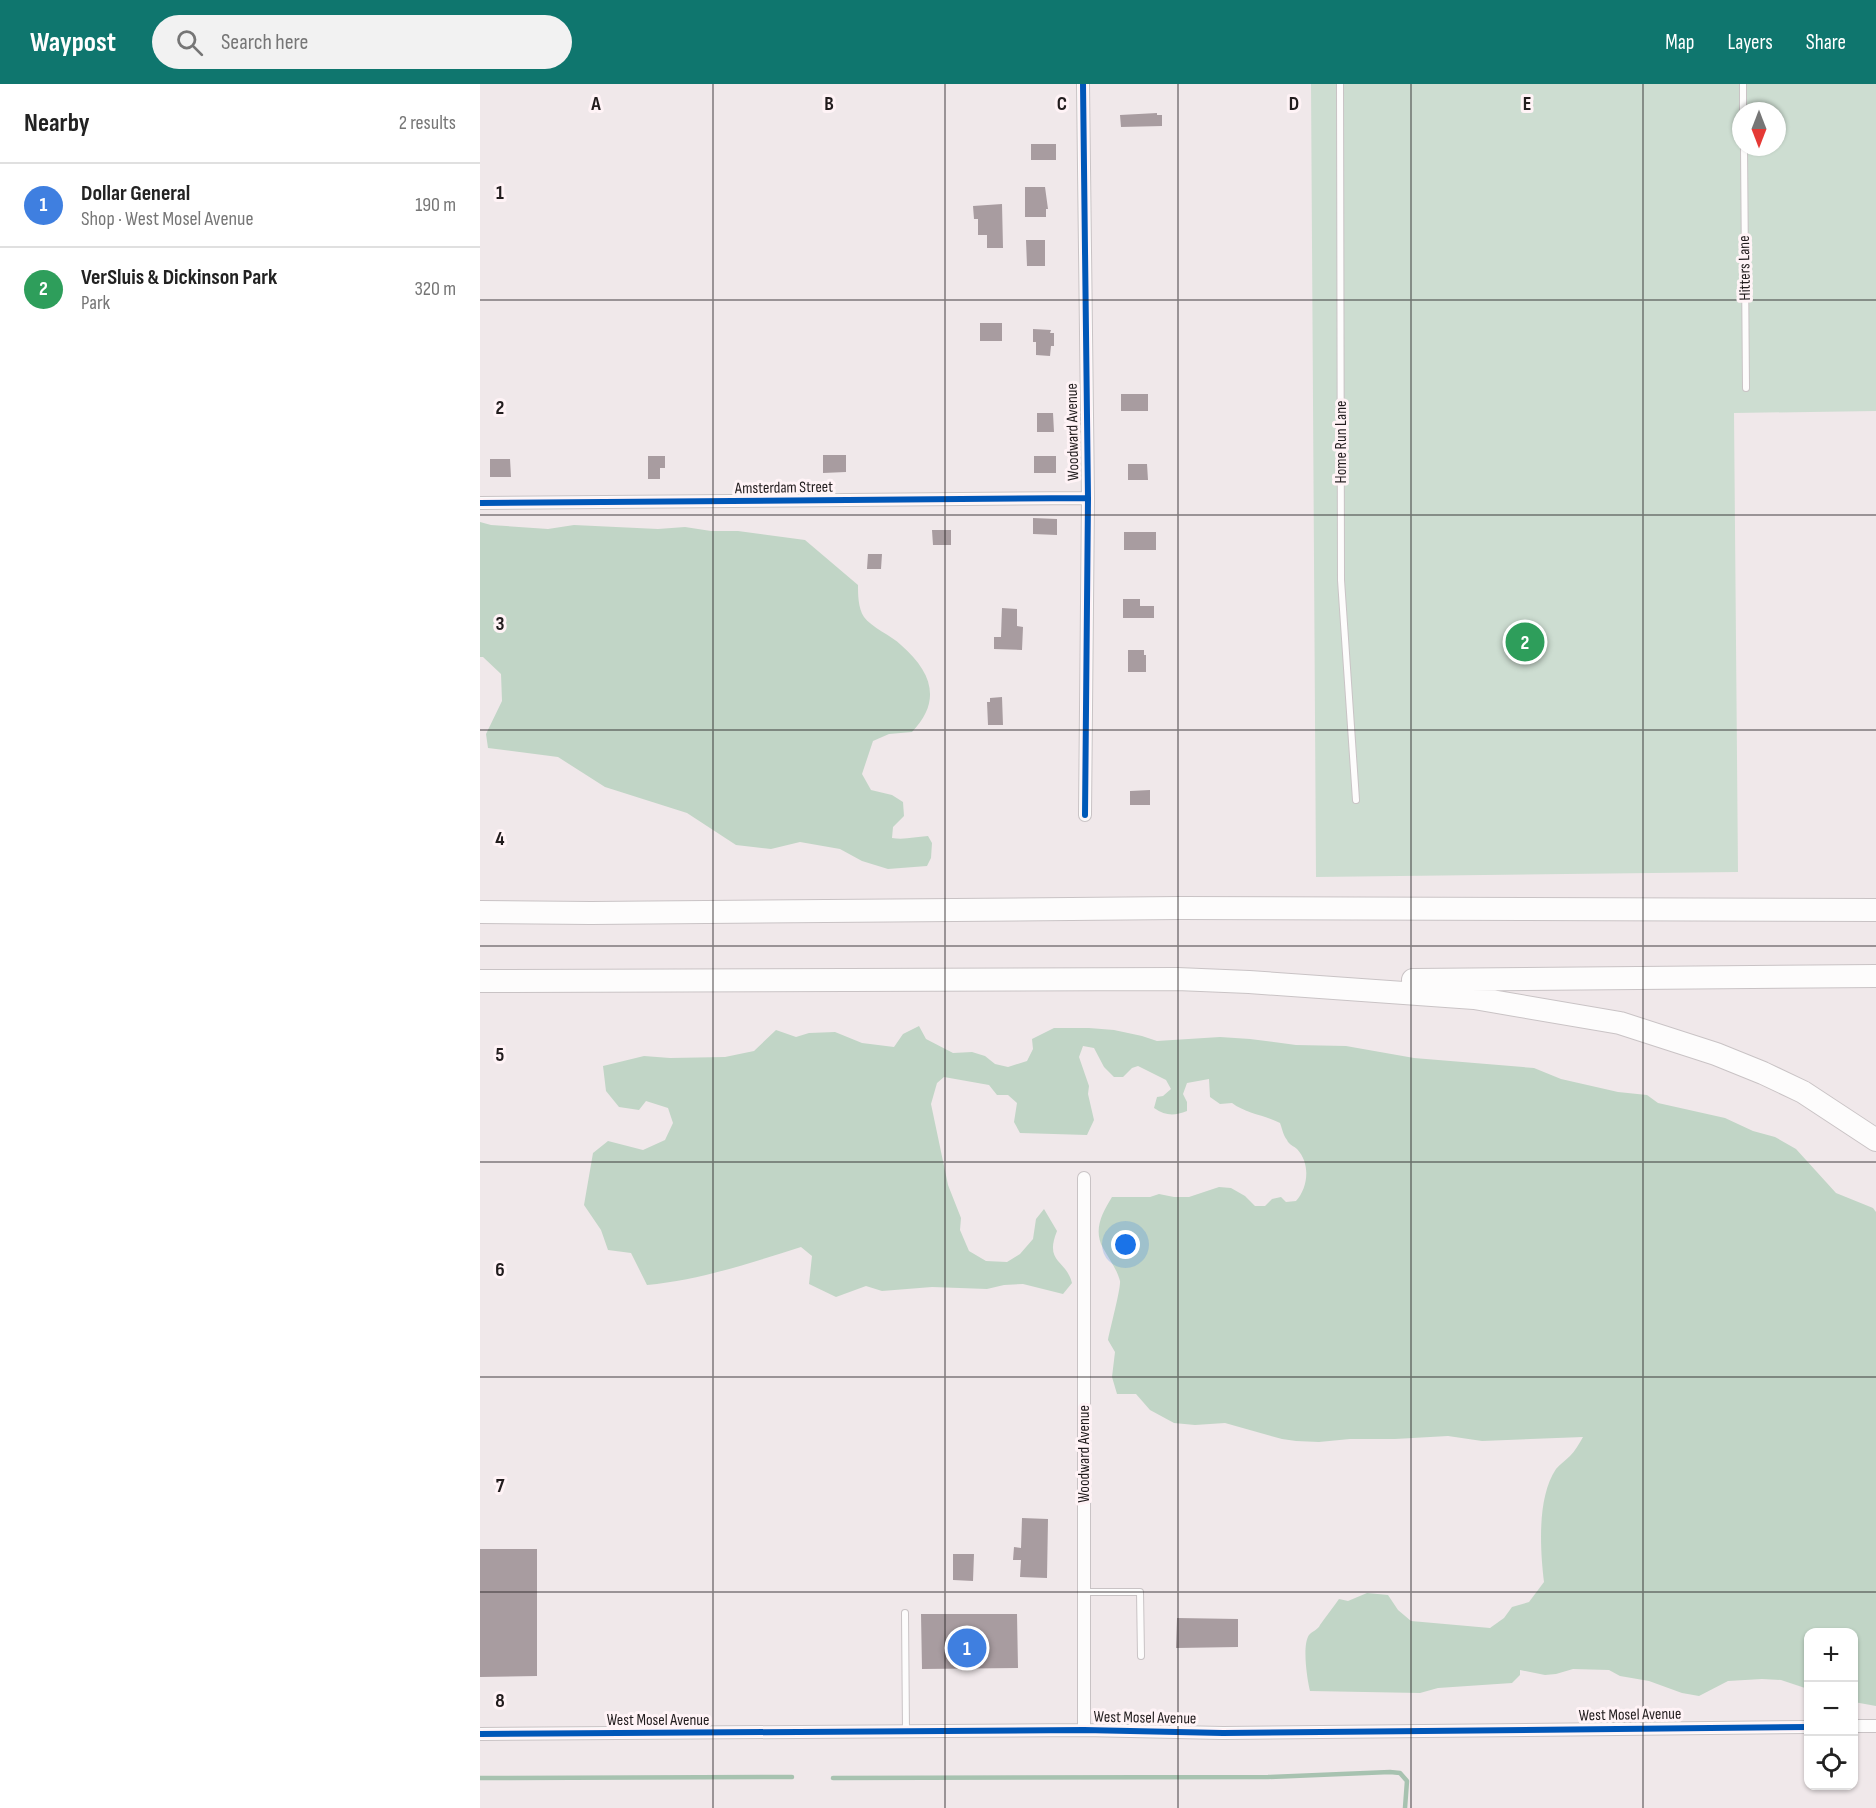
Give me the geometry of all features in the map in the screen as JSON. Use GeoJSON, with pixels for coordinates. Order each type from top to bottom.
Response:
{"type":"FeatureCollection","features":[{"type":"Feature","properties":{"kind":"highway"},"geometry":{"type":"LineString","coordinates":[[1720,909],[1876,893]]}},
{"type":"Feature","properties":{"kind":"highway"},"geometry":{"type":"LineString","coordinates":[[480,912],[1180,908],[1876,910]]}},
{"type":"Feature","properties":{"kind":"highway"},"geometry":{"type":"LineString","coordinates":[[480,981],[1085,978],[1249,982],[1876,976]]}},
{"type":"Feature","properties":{"kind":"highway"},"geometry":{"type":"LineString","coordinates":[[1249,982],[1474,998],[1620,1023],[1716,1054],[1763,1073],[1803,1092],[1876,1140]]}},
{"type":"Feature","properties":{"kind":"street","name":"Woodward Avenue"},"geometry":{"type":"LineString","coordinates":[[1083,84],[1088,498],[1085,815]]}},
{"type":"Feature","properties":{"kind":"street","name":"Amsterdam Street"},"geometry":{"type":"LineString","coordinates":[[480,503],[1088,498]]}},
{"type":"Feature","properties":{"kind":"street","name":"Woodward Avenue"},"geometry":{"type":"LineString","coordinates":[[1084,1178],[1084,1730]]}},
{"type":"Feature","properties":{"kind":"street"},"geometry":{"type":"LineString","coordinates":[[1858,1726],[1876,1726]]}},
{"type":"Feature","properties":{"kind":"street","name":"West Mosel Avenue"},"geometry":{"type":"LineString","coordinates":[[480,1734],[1084,1730],[1223,1733],[1804,1727]]}},
{"type":"Feature","properties":{"kind":"lane","name":"Home Run Lane"},"geometry":{"type":"LineString","coordinates":[[1340,84],[1341,580],[1356,800]]}},
{"type":"Feature","properties":{"kind":"lane"},"geometry":{"type":"LineString","coordinates":[[1743,84],[1743,102]]}},
{"type":"Feature","properties":{"kind":"lane","name":"Hitters Lane"},"geometry":{"type":"LineString","coordinates":[[1744,156],[1746,388]]}},
{"type":"Feature","properties":{"kind":"lane"},"geometry":{"type":"LineString","coordinates":[[1084,1592],[1140,1592],[1141,1656]]}},
{"type":"Feature","properties":{"kind":"lane"},"geometry":{"type":"LineString","coordinates":[[905,1613],[906,1731]]}},
{"type":"Feature","properties":{"kind":"green space"},"geometry":{"type":"Polygon","coordinates":[[[1311,84],[1876,84],[1876,411],[1734,413],[1738,872],[1316,877],[1311,84]]]}},
{"type":"Feature","properties":{"kind":"green space"},"geometry":{"type":"Polygon","coordinates":[[[480,522],[491,525],[548,529],[574,525],[658,529],[685,527],[805,540],[858,585],[859,605],[864,617],[912,655],[926,676],[930,698],[921,720],[912,732],[889,734],[873,741],[862,774],[871,790],[892,795],[903,802],[904,816],[893,827],[892,838],[928,836],[932,843],[931,858],[927,866],[888,869],[862,861],[840,849],[800,842],[771,849],[736,845],[687,813],[605,787],[558,757],[488,748],[486,734],[502,701],[501,674],[483,657],[480,657],[480,522]]]}},
{"type":"Feature","properties":{"kind":"green space"},"geometry":{"type":"Polygon","coordinates":[[[919,1026],[926,1039],[953,1053],[972,1052],[985,1056],[995,1064],[1008,1067],[1027,1061],[1033,1049],[1032,1039],[1054,1028],[1089,1028],[1114,1030],[1157,1041],[1220,1037],[1250,1039],[1296,1045],[1346,1046],[1414,1058],[1534,1068],[1561,1079],[1618,1092],[1647,1095],[1658,1103],[1725,1118],[1753,1131],[1775,1137],[1796,1149],[1836,1193],[1873,1208],[1876,1212],[1876,1706],[1858,1703],[1858,1628],[1804,1628],[1804,1688],[1781,1680],[1728,1681],[1699,1696],[1682,1693],[1649,1681],[1620,1676],[1609,1670],[1573,1669],[1545,1675],[1520,1670],[1520,1675],[1512,1683],[1438,1688],[1420,1693],[1310,1691],[1306,1662],[1307,1640],[1339,1599],[1348,1601],[1367,1593],[1388,1595],[1398,1610],[1411,1621],[1490,1628],[1504,1618],[1512,1607],[1529,1602],[1544,1582],[1541,1524],[1550,1481],[1556,1469],[1572,1454],[1583,1437],[1482,1441],[1448,1436],[1296,1441],[1225,1423],[1195,1425],[1174,1423],[1150,1410],[1136,1394],[1117,1394],[1112,1377],[1115,1352],[1108,1340],[1120,1281],[1099,1235],[1102,1215],[1112,1197],[1150,1197],[1159,1194],[1189,1197],[1219,1187],[1231,1188],[1245,1196],[1255,1206],[1265,1206],[1272,1199],[1281,1197],[1286,1202],[1296,1201],[1303,1190],[1306,1176],[1304,1162],[1297,1149],[1288,1142],[1280,1123],[1232,1103],[1220,1104],[1210,1097],[1209,1079],[1187,1083],[1183,1094],[1187,1102],[1187,1111],[1174,1114],[1162,1113],[1154,1108],[1157,1097],[1163,1096],[1171,1089],[1166,1080],[1138,1066],[1132,1068],[1123,1077],[1114,1077],[1104,1067],[1094,1048],[1083,1046],[1079,1057],[1089,1086],[1088,1094],[1094,1120],[1087,1135],[1020,1133],[1014,1122],[1017,1103],[1008,1095],[997,1095],[989,1085],[944,1077],[937,1083],[931,1104],[948,1185],[961,1218],[960,1230],[969,1251],[986,1261],[1007,1262],[1020,1254],[1033,1239],[1036,1219],[1044,1209],[1057,1231],[1054,1255],[1069,1275],[1072,1283],[1063,1294],[1023,1284],[987,1289],[932,1287],[882,1291],[866,1286],[836,1297],[809,1284],[812,1256],[801,1247],[706,1275],[647,1285],[631,1253],[608,1250],[601,1230],[584,1205],[593,1153],[608,1141],[643,1150],[665,1140],[673,1123],[668,1108],[646,1101],[639,1110],[619,1107],[606,1091],[603,1066],[644,1056],[725,1057],[754,1051],[776,1030],[796,1037],[809,1033],[835,1032],[862,1043],[894,1047],[903,1034],[919,1026]]]}},
{"type":"Feature","properties":{"kind":"building"},"geometry":{"type":"Polygon","coordinates":[[[1157,113],[1157,115],[1162,115],[1162,126],[1121,127],[1120,115],[1157,113]]]}},
{"type":"Feature","properties":{"kind":"building"},"geometry":{"type":"Polygon","coordinates":[[[1031,144],[1056,144],[1056,160],[1031,160],[1031,144]]]}},
{"type":"Feature","properties":{"kind":"building"},"geometry":{"type":"Polygon","coordinates":[[[1025,187],[1045,187],[1048,209],[1046,209],[1046,217],[1025,217],[1025,187]]]}},
{"type":"Feature","properties":{"kind":"building"},"geometry":{"type":"Polygon","coordinates":[[[1002,204],[1003,248],[987,248],[987,235],[978,235],[978,219],[974,219],[973,206],[1002,204]]]}},
{"type":"Feature","properties":{"kind":"building"},"geometry":{"type":"Polygon","coordinates":[[[1026,240],[1045,240],[1045,266],[1027,266],[1026,240]]]}},
{"type":"Feature","properties":{"kind":"building"},"geometry":{"type":"Polygon","coordinates":[[[980,323],[1002,323],[1002,341],[980,341],[980,323]]]}},
{"type":"Feature","properties":{"kind":"building"},"geometry":{"type":"Polygon","coordinates":[[[1033,329],[1051,330],[1050,333],[1054,333],[1054,346],[1051,346],[1050,356],[1036,355],[1033,329]]]}},
{"type":"Feature","properties":{"kind":"building"},"geometry":{"type":"Polygon","coordinates":[[[1121,394],[1148,394],[1148,411],[1121,411],[1121,394]]]}},
{"type":"Feature","properties":{"kind":"building"},"geometry":{"type":"Polygon","coordinates":[[[1037,413],[1053,413],[1054,432],[1037,432],[1037,413]]]}},
{"type":"Feature","properties":{"kind":"building"},"geometry":{"type":"Polygon","coordinates":[[[823,455],[846,455],[846,472],[823,473],[823,455]]]}},
{"type":"Feature","properties":{"kind":"building"},"geometry":{"type":"Polygon","coordinates":[[[648,456],[665,456],[665,468],[660,468],[660,479],[648,479],[648,456]]]}},
{"type":"Feature","properties":{"kind":"building"},"geometry":{"type":"Polygon","coordinates":[[[1034,456],[1056,456],[1056,473],[1034,473],[1034,456]]]}},
{"type":"Feature","properties":{"kind":"building"},"geometry":{"type":"Polygon","coordinates":[[[490,459],[510,459],[511,477],[490,477],[490,459]]]}},
{"type":"Feature","properties":{"kind":"building"},"geometry":{"type":"Polygon","coordinates":[[[1128,464],[1147,464],[1148,480],[1128,480],[1128,464]]]}},
{"type":"Feature","properties":{"kind":"building"},"geometry":{"type":"Polygon","coordinates":[[[1033,518],[1057,519],[1057,535],[1033,534],[1033,518]]]}},
{"type":"Feature","properties":{"kind":"building"},"geometry":{"type":"Polygon","coordinates":[[[932,530],[951,530],[951,545],[933,545],[932,530]]]}},
{"type":"Feature","properties":{"kind":"building"},"geometry":{"type":"Polygon","coordinates":[[[1124,532],[1156,532],[1156,550],[1124,550],[1124,532]]]}},
{"type":"Feature","properties":{"kind":"building"},"geometry":{"type":"Polygon","coordinates":[[[868,554],[882,554],[881,569],[867,569],[868,554]]]}},
{"type":"Feature","properties":{"kind":"building"},"geometry":{"type":"Polygon","coordinates":[[[1123,599],[1140,599],[1140,606],[1154,606],[1154,618],[1123,618],[1123,599]]]}},
{"type":"Feature","properties":{"kind":"building"},"geometry":{"type":"Polygon","coordinates":[[[1002,608],[1017,609],[1017,626],[1023,627],[1022,650],[994,649],[994,637],[1001,637],[1002,608]]]}},
{"type":"Feature","properties":{"kind":"building"},"geometry":{"type":"Polygon","coordinates":[[[1128,650],[1144,650],[1146,672],[1128,672],[1128,650]]]}},
{"type":"Feature","properties":{"kind":"building"},"geometry":{"type":"Polygon","coordinates":[[[1002,697],[1003,725],[988,725],[987,702],[990,702],[990,698],[1002,697]]]}},
{"type":"Feature","properties":{"kind":"building"},"geometry":{"type":"Polygon","coordinates":[[[1150,790],[1150,805],[1130,805],[1130,791],[1150,790]]]}},
{"type":"Feature","properties":{"kind":"building"},"geometry":{"type":"Polygon","coordinates":[[[1022,1518],[1048,1519],[1047,1578],[1020,1577],[1021,1560],[1013,1560],[1014,1547],[1021,1548],[1022,1518]]]}},
{"type":"Feature","properties":{"kind":"building"},"geometry":{"type":"Polygon","coordinates":[[[480,1549],[537,1549],[537,1676],[480,1677],[480,1549]]]}},
{"type":"Feature","properties":{"kind":"building"},"geometry":{"type":"Polygon","coordinates":[[[953,1554],[974,1554],[973,1581],[953,1580],[953,1554]]]}},
{"type":"Feature","properties":{"kind":"building"},"geometry":{"type":"Polygon","coordinates":[[[921,1614],[1017,1614],[1018,1668],[922,1669],[921,1614]]]}},
{"type":"Feature","properties":{"kind":"building"},"geometry":{"type":"Polygon","coordinates":[[[1177,1618],[1238,1619],[1238,1647],[1176,1648],[1177,1618]]]}},
{"type":"Feature","properties":{"kind":"waterway"},"geometry":{"type":"LineString","coordinates":[[833,1778],[1268,1777],[1390,1772],[1400,1773],[1407,1781],[1405,1808]]}},
{"type":"Feature","properties":{"kind":"waterway"},"geometry":{"type":"LineString","coordinates":[[480,1778],[792,1777]]}},
{"type":"Feature","properties":{"kind":"cycle path"},"geometry":{"type":"LineString","coordinates":[[1083,84],[1088,498],[1085,815]]}},
{"type":"Feature","properties":{"kind":"cycle path"},"geometry":{"type":"LineString","coordinates":[[480,503],[1088,498]]}},
{"type":"Feature","properties":{"kind":"cycle path"},"geometry":{"type":"LineString","coordinates":[[480,1734],[1084,1730],[1223,1733],[1804,1727]]}},
{"type":"Feature","properties":{"kind":"place","name":"VerSluis & Dickinson Park"},"geometry":{"type":"Point","coordinates":[1525,642]}},
{"type":"Feature","properties":{"kind":"place","name":"Dollar General"},"geometry":{"type":"Point","coordinates":[967,1648]}}]}
